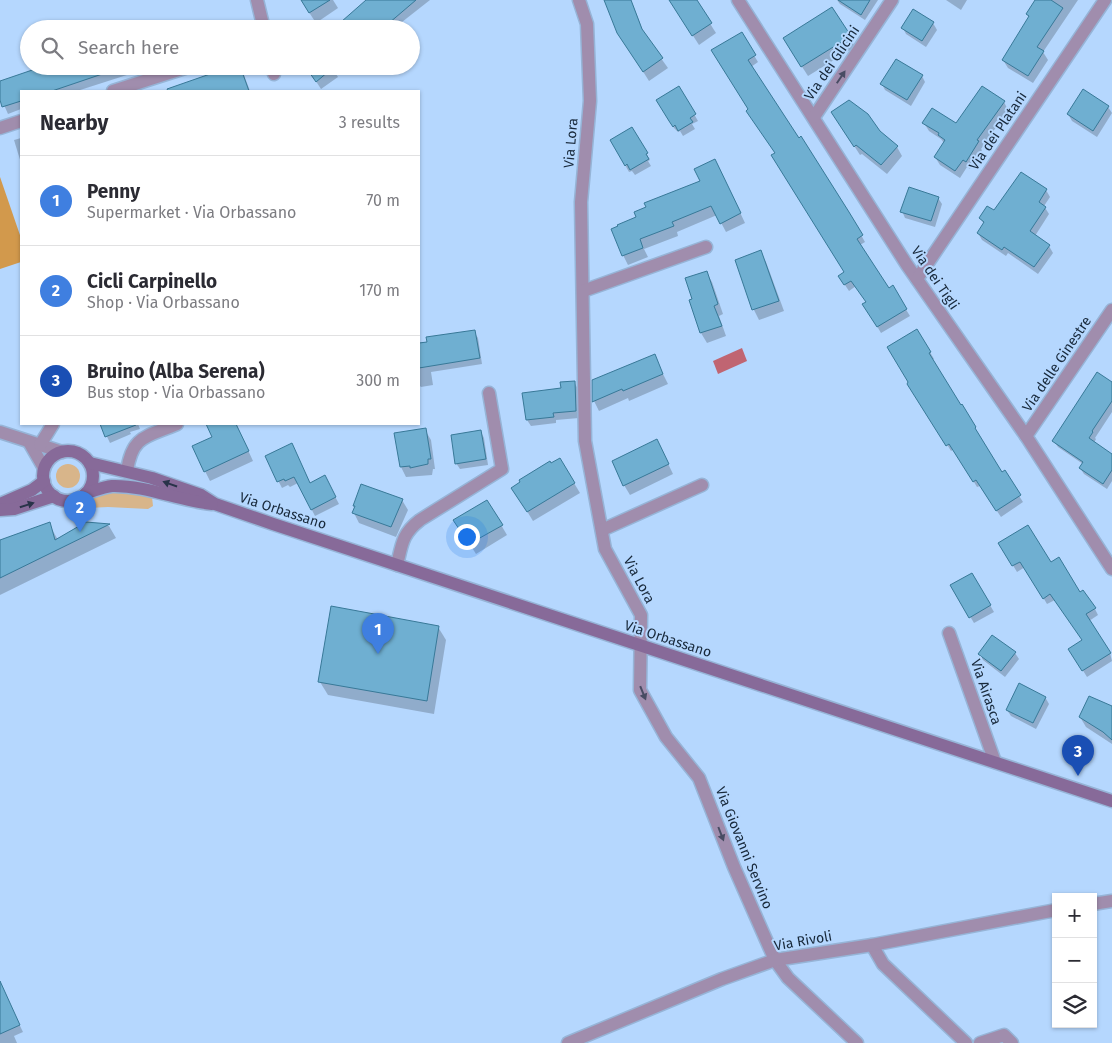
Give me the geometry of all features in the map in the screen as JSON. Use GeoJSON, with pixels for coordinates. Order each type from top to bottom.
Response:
{"type":"FeatureCollection","features":[{"type":"Feature","properties":{"kind":"main road"},"geometry":{"type":"LineString","coordinates":[[0,504],[32,490],[44,474],[48,460],[62,452],[70,451],[84,457],[90,463],[93,479],[86,493],[71,500],[65,500],[54,496],[48,491],[44,474]]}},
{"type":"Feature","properties":{"kind":"main road","name":"Via Orbassano"},"geometry":{"type":"LineString","coordinates":[[90,463],[128,471],[201,495],[215,504],[397,565],[1112,800]]}},
{"type":"Feature","properties":{"kind":"main road","name":"Via Orbassano"},"geometry":{"type":"LineString","coordinates":[[86,493],[102,488],[120,487],[148,491],[197,503],[215,504]]}},
{"type":"Feature","properties":{"kind":"main road"},"geometry":{"type":"LineString","coordinates":[[0,510],[14,509],[54,496]]}},
{"type":"Feature","properties":{"kind":"street"},"geometry":{"type":"LineString","coordinates":[[257,0],[262,20]]}},
{"type":"Feature","properties":{"kind":"street","name":"Via Lora"},"geometry":{"type":"LineString","coordinates":[[579,0],[587,24],[590,101],[581,202],[585,441],[605,549],[641,615],[642,625],[639,645]]}},
{"type":"Feature","properties":{"kind":"street","name":"Via dei Tigli"},"geometry":{"type":"LineString","coordinates":[[738,0],[917,279],[1026,436],[1112,569]]}},
{"type":"Feature","properties":{"kind":"street","name":"Via dei Glicini"},"geometry":{"type":"LineString","coordinates":[[814,117],[892,0]]}},
{"type":"Feature","properties":{"kind":"street","name":"Via dei Platani"},"geometry":{"type":"LineString","coordinates":[[917,279],[1105,0]]}},
{"type":"Feature","properties":{"kind":"street"},"geometry":{"type":"LineString","coordinates":[[116,90],[163,75]]}},
{"type":"Feature","properties":{"kind":"street"},"geometry":{"type":"LineString","coordinates":[[0,128],[20,121]]}},
{"type":"Feature","properties":{"kind":"street"},"geometry":{"type":"LineString","coordinates":[[582,291],[706,247]]}},
{"type":"Feature","properties":{"kind":"street","name":"Via delle Ginestre"},"geometry":{"type":"LineString","coordinates":[[1026,436],[1112,310]]}},
{"type":"Feature","properties":{"kind":"street"},"geometry":{"type":"LineString","coordinates":[[397,565],[408,530],[420,520],[502,469],[489,393]]}},
{"type":"Feature","properties":{"kind":"street"},"geometry":{"type":"LineString","coordinates":[[35,444],[52,425]]}},
{"type":"Feature","properties":{"kind":"street"},"geometry":{"type":"LineString","coordinates":[[128,471],[132,449],[140,439],[174,425]]}},
{"type":"Feature","properties":{"kind":"street"},"geometry":{"type":"LineString","coordinates":[[0,432],[62,452]]}},
{"type":"Feature","properties":{"kind":"street"},"geometry":{"type":"LineString","coordinates":[[35,444],[44,474]]}},
{"type":"Feature","properties":{"kind":"street"},"geometry":{"type":"LineString","coordinates":[[602,530],[702,485]]}},
{"type":"Feature","properties":{"kind":"street","name":"Via Airasca"},"geometry":{"type":"LineString","coordinates":[[949,633],[995,762]]}},
{"type":"Feature","properties":{"kind":"street","name":"Via Giovanni Servino"},"geometry":{"type":"LineString","coordinates":[[639,645],[640,690],[666,737],[699,778],[734,867],[775,960],[788,978],[857,1043]]}},
{"type":"Feature","properties":{"kind":"street"},"geometry":{"type":"LineString","coordinates":[[1097,903],[1112,901]]}},
{"type":"Feature","properties":{"kind":"street","name":"Via Rivoli"},"geometry":{"type":"LineString","coordinates":[[568,1043],[722,979],[775,960],[872,945],[1052,911]]}},
{"type":"Feature","properties":{"kind":"street"},"geometry":{"type":"LineString","coordinates":[[872,945],[883,964],[966,1043]]}},
{"type":"Feature","properties":{"kind":"street"},"geometry":{"type":"LineString","coordinates":[[980,1043],[1004,1035],[1012,1043]]}},
{"type":"Feature","properties":{"kind":"shaded area"},"geometry":{"type":"Polygon","coordinates":[[[0,177],[20,235],[20,262],[0,269],[0,177]]]}},
{"type":"Feature","properties":{"kind":"shaded area"},"geometry":{"type":"Polygon","coordinates":[[[742,348],[747,361],[718,374],[713,361],[742,348]]]}},
{"type":"Feature","properties":{"kind":"shaded area"},"geometry":{"type":"Polygon","coordinates":[[[68,464],[77,467],[80,476],[77,485],[68,488],[59,485],[56,476],[59,467],[68,464]]]}},
{"type":"Feature","properties":{"kind":"shaded area"},"geometry":{"type":"Polygon","coordinates":[[[108,492],[152,497],[153,506],[148,509],[82,507],[94,498],[108,492]]]}},
{"type":"Feature","properties":{"kind":"building"},"geometry":{"type":"Polygon","coordinates":[[[301,0],[330,0],[309,13],[301,0]]]}},
{"type":"Feature","properties":{"kind":"building"},"geometry":{"type":"Polygon","coordinates":[[[366,0],[416,0],[393,20],[343,20],[366,0]]]}},
{"type":"Feature","properties":{"kind":"building"},"geometry":{"type":"Polygon","coordinates":[[[604,0],[631,0],[642,29],[663,58],[643,72],[617,33],[604,0]]]}},
{"type":"Feature","properties":{"kind":"building"},"geometry":{"type":"Polygon","coordinates":[[[669,0],[697,0],[712,23],[692,36],[669,0]]]}},
{"type":"Feature","properties":{"kind":"building"},"geometry":{"type":"Polygon","coordinates":[[[838,0],[870,0],[861,15],[838,0]]]}},
{"type":"Feature","properties":{"kind":"building"},"geometry":{"type":"Polygon","coordinates":[[[1035,0],[1051,0],[1063,8],[1037,47],[1044,51],[1028,76],[1002,60],[1029,16],[1026,14],[1035,0]]]}},
{"type":"Feature","properties":{"kind":"building"},"geometry":{"type":"Polygon","coordinates":[[[832,7],[851,36],[801,67],[783,38],[832,7]]]}},
{"type":"Feature","properties":{"kind":"building"},"geometry":{"type":"Polygon","coordinates":[[[913,9],[934,22],[922,41],[901,28],[913,9]]]}},
{"type":"Feature","properties":{"kind":"building"},"geometry":{"type":"Polygon","coordinates":[[[742,32],[756,55],[748,60],[799,138],[801,136],[849,212],[863,235],[857,239],[889,288],[893,285],[907,309],[877,327],[862,304],[866,302],[851,281],[844,285],[838,276],[844,272],[771,155],[775,153],[746,111],[748,109],[711,50],[742,32]]]}},
{"type":"Feature","properties":{"kind":"building"},"geometry":{"type":"Polygon","coordinates":[[[896,59],[923,75],[907,100],[880,84],[896,59]]]}},
{"type":"Feature","properties":{"kind":"building"},"geometry":{"type":"Polygon","coordinates":[[[20,74],[99,75],[55,90],[20,90],[20,101],[2,107],[0,81],[20,74]]]}},
{"type":"Feature","properties":{"kind":"building"},"geometry":{"type":"Polygon","coordinates":[[[207,75],[243,75],[249,90],[168,90],[207,75]]]}},
{"type":"Feature","properties":{"kind":"building"},"geometry":{"type":"Polygon","coordinates":[[[311,75],[324,75],[316,82],[311,75]]]}},
{"type":"Feature","properties":{"kind":"building"},"geometry":{"type":"Polygon","coordinates":[[[679,86],[696,114],[690,118],[693,122],[678,131],[675,125],[673,127],[656,100],[679,86]]]}},
{"type":"Feature","properties":{"kind":"building"},"geometry":{"type":"Polygon","coordinates":[[[982,86],[1005,101],[977,140],[979,141],[966,162],[963,160],[955,171],[934,157],[945,140],[938,135],[939,133],[922,123],[932,108],[956,123],[982,86]]]}},
{"type":"Feature","properties":{"kind":"building"},"geometry":{"type":"Polygon","coordinates":[[[1083,89],[1109,106],[1093,131],[1067,114],[1083,89]]]}},
{"type":"Feature","properties":{"kind":"building"},"geometry":{"type":"Polygon","coordinates":[[[849,100],[868,114],[880,131],[898,146],[881,165],[856,145],[854,147],[831,112],[849,100]]]}},
{"type":"Feature","properties":{"kind":"building"},"geometry":{"type":"Polygon","coordinates":[[[632,127],[648,153],[646,154],[649,159],[630,170],[627,164],[625,166],[610,140],[632,127]]]}},
{"type":"Feature","properties":{"kind":"building"},"geometry":{"type":"Polygon","coordinates":[[[715,159],[741,213],[720,224],[711,206],[672,222],[674,226],[640,239],[643,248],[622,256],[611,229],[636,217],[634,212],[646,207],[644,203],[700,181],[694,169],[715,159]]]}},
{"type":"Feature","properties":{"kind":"building"},"geometry":{"type":"Polygon","coordinates":[[[1021,172],[1047,189],[1039,202],[1046,207],[1030,231],[1050,245],[1034,267],[1004,247],[1002,250],[977,233],[984,222],[979,218],[987,206],[994,210],[1021,172]]]}},
{"type":"Feature","properties":{"kind":"building"},"geometry":{"type":"Polygon","coordinates":[[[909,187],[939,197],[931,221],[900,212],[909,187]]]}},
{"type":"Feature","properties":{"kind":"building"},"geometry":{"type":"Polygon","coordinates":[[[761,250],[779,301],[752,310],[735,260],[761,250]]]}},
{"type":"Feature","properties":{"kind":"building"},"geometry":{"type":"Polygon","coordinates":[[[707,271],[718,304],[714,306],[722,326],[700,333],[689,300],[692,299],[685,278],[707,271]]]}},
{"type":"Feature","properties":{"kind":"building"},"geometry":{"type":"Polygon","coordinates":[[[917,329],[931,352],[929,353],[1002,472],[1005,470],[1021,495],[996,511],[976,480],[973,482],[949,444],[946,446],[907,384],[908,382],[887,347],[917,329]]]}},
{"type":"Feature","properties":{"kind":"building"},"geometry":{"type":"Polygon","coordinates":[[[475,330],[480,358],[420,368],[420,343],[427,342],[426,337],[475,330]]]}},
{"type":"Feature","properties":{"kind":"building"},"geometry":{"type":"Polygon","coordinates":[[[655,354],[663,374],[592,402],[592,380],[655,354]]]}},
{"type":"Feature","properties":{"kind":"building"},"geometry":{"type":"Polygon","coordinates":[[[1097,372],[1112,382],[1112,401],[1089,438],[1112,454],[1112,470],[1103,484],[1079,468],[1083,462],[1052,441],[1097,372]]]}},
{"type":"Feature","properties":{"kind":"building"},"geometry":{"type":"Polygon","coordinates":[[[575,381],[576,411],[553,413],[554,417],[526,420],[522,393],[561,388],[560,382],[575,381]]]}},
{"type":"Feature","properties":{"kind":"building"},"geometry":{"type":"Polygon","coordinates":[[[100,425],[136,425],[105,437],[100,425]]]}},
{"type":"Feature","properties":{"kind":"building"},"geometry":{"type":"Polygon","coordinates":[[[206,425],[236,425],[249,451],[204,472],[192,446],[212,437],[206,425]]]}},
{"type":"Feature","properties":{"kind":"building"},"geometry":{"type":"Polygon","coordinates":[[[426,428],[431,459],[428,459],[428,464],[410,468],[410,466],[400,467],[394,433],[426,428]]]}},
{"type":"Feature","properties":{"kind":"building"},"geometry":{"type":"Polygon","coordinates":[[[481,430],[486,459],[455,464],[451,435],[481,430]]]}},
{"type":"Feature","properties":{"kind":"building"},"geometry":{"type":"Polygon","coordinates":[[[657,439],[669,464],[623,486],[612,461],[657,439]]]}},
{"type":"Feature","properties":{"kind":"building"},"geometry":{"type":"Polygon","coordinates":[[[292,443],[310,483],[325,475],[336,497],[311,510],[294,477],[277,482],[265,456],[292,443]]]}},
{"type":"Feature","properties":{"kind":"building"},"geometry":{"type":"Polygon","coordinates":[[[560,458],[575,483],[527,512],[511,488],[520,482],[519,480],[550,461],[551,463],[560,458]]]}},
{"type":"Feature","properties":{"kind":"building"},"geometry":{"type":"Polygon","coordinates":[[[361,484],[403,499],[391,527],[352,513],[361,484]]]}},
{"type":"Feature","properties":{"kind":"building"},"geometry":{"type":"Polygon","coordinates":[[[487,500],[503,525],[469,544],[453,520],[487,500]]]}},
{"type":"Feature","properties":{"kind":"building"},"geometry":{"type":"Polygon","coordinates":[[[50,522],[55,540],[86,522],[110,524],[0,578],[0,540],[50,522]]]}},
{"type":"Feature","properties":{"kind":"building"},"geometry":{"type":"Polygon","coordinates":[[[1028,525],[1051,562],[1059,557],[1080,592],[1083,590],[1096,608],[1086,614],[1111,653],[1082,671],[1068,649],[1082,640],[1050,594],[1043,599],[1020,562],[1012,566],[998,543],[1028,525]]]}},
{"type":"Feature","properties":{"kind":"building"},"geometry":{"type":"Polygon","coordinates":[[[972,573],[991,605],[969,618],[950,585],[972,573]]]}},
{"type":"Feature","properties":{"kind":"building"},"geometry":{"type":"Polygon","coordinates":[[[331,606],[439,626],[427,701],[318,682],[331,606]]]}},
{"type":"Feature","properties":{"kind":"building"},"geometry":{"type":"Polygon","coordinates":[[[992,635],[1016,652],[1001,671],[978,654],[992,635]]]}},
{"type":"Feature","properties":{"kind":"building"},"geometry":{"type":"Polygon","coordinates":[[[1019,683],[1046,697],[1033,723],[1006,710],[1019,683]]]}},
{"type":"Feature","properties":{"kind":"building"},"geometry":{"type":"Polygon","coordinates":[[[1089,696],[1112,706],[1112,740],[1079,717],[1089,696]]]}},
{"type":"Feature","properties":{"kind":"building"},"geometry":{"type":"Polygon","coordinates":[[[0,981],[20,1025],[0,1034],[0,981]]]}},
{"type":"Feature","properties":{"kind":"place","name":"Cicli Carpinello"},"geometry":{"type":"Point","coordinates":[80,532]}},
{"type":"Feature","properties":{"kind":"place","name":"Penny"},"geometry":{"type":"Point","coordinates":[378,654]}},
{"type":"Feature","properties":{"kind":"place","name":"Bruino (Alba Serena)"},"geometry":{"type":"Point","coordinates":[1078,776]}}]}
